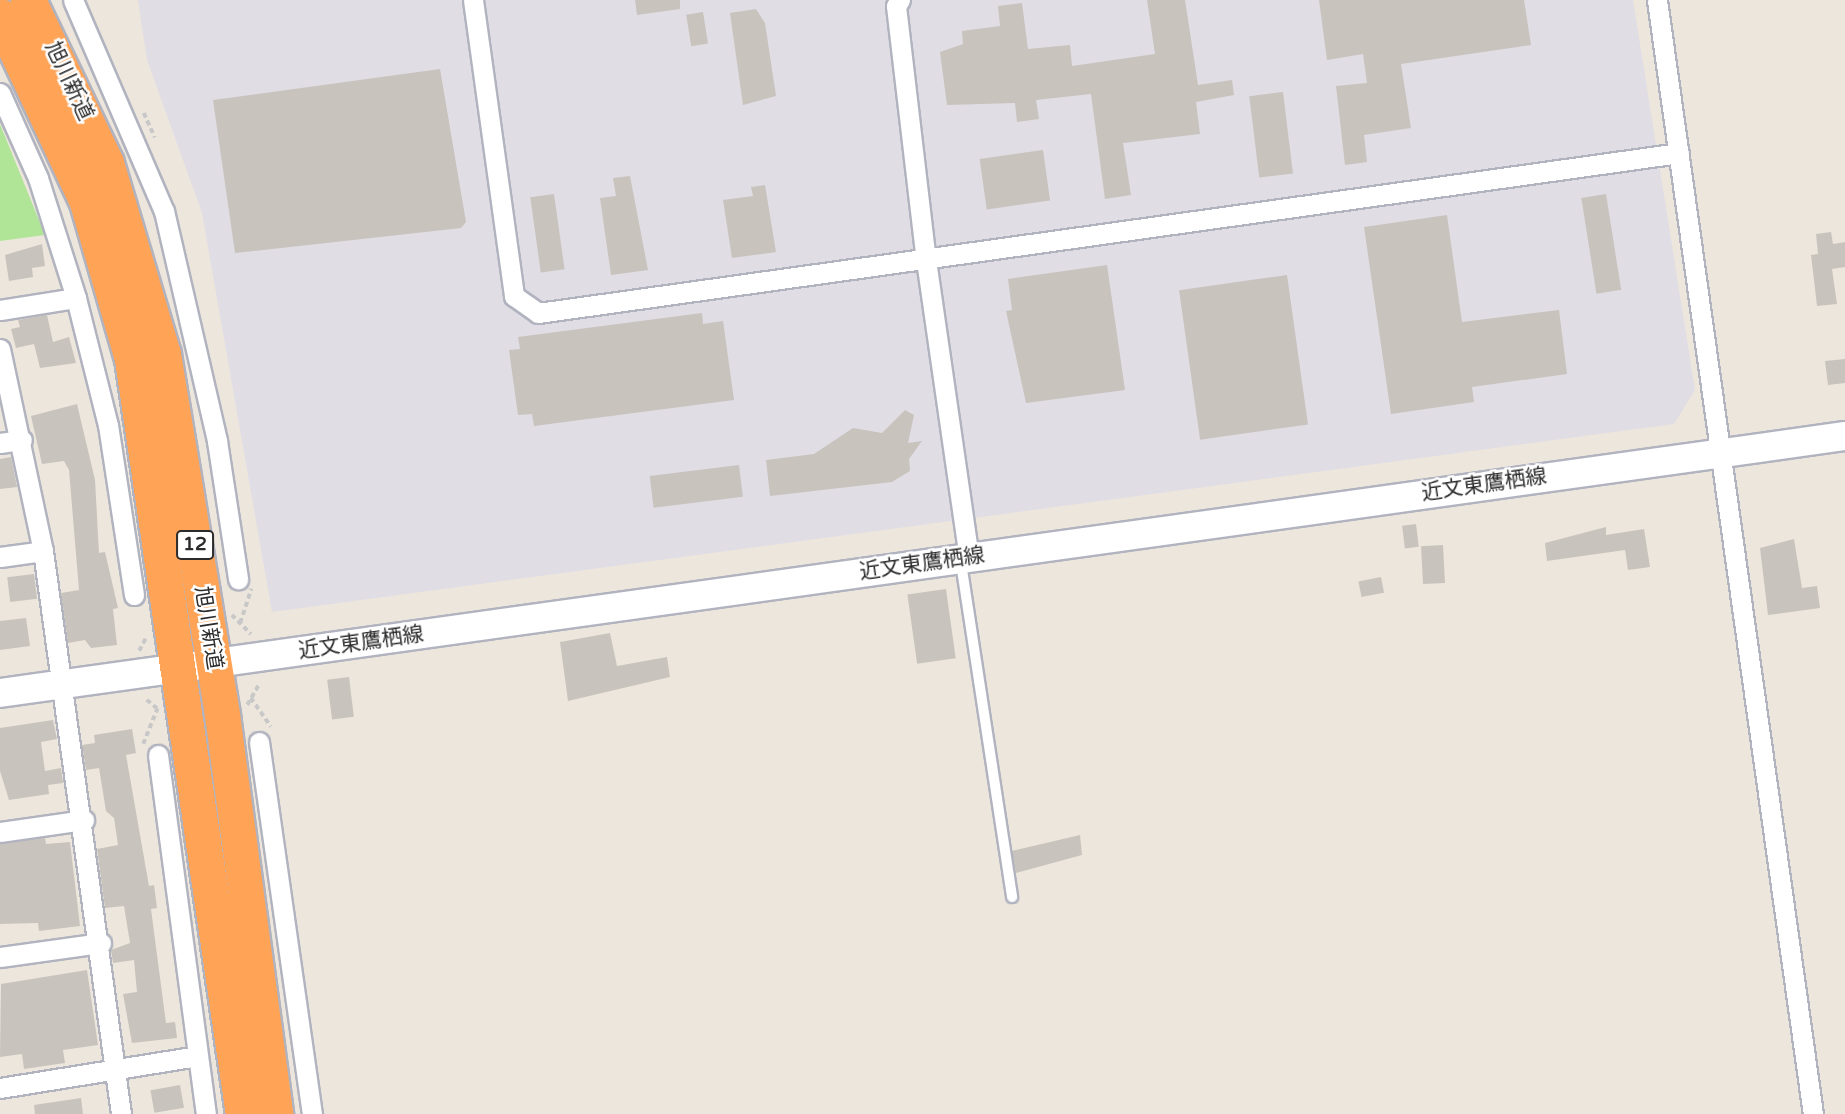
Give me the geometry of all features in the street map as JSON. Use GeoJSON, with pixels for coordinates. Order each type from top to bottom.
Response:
{"type":"FeatureCollection","features":[{"type":"Feature","properties":{"kind":"highway","name":"旭川新道"},"geometry":{"type":"LineString","coordinates":[[27,0],[106,163],[163,354],[197,667],[206,850],[243,1114]]}},
{"type":"Feature","properties":{"kind":"highway","name":"旭川新道"},"geometry":{"type":"LineString","coordinates":[[0,16],[64,147],[105,255],[132,359],[141,520],[253,823],[275,1114]]}},
{"type":"Feature","properties":{"kind":"street"},"geometry":{"type":"LineString","coordinates":[[473,0],[514,296],[538,313],[1679,153]]}},
{"type":"Feature","properties":{"kind":"street"},"geometry":{"type":"LineString","coordinates":[[901,0],[896,6],[965,559]]}},
{"type":"Feature","properties":{"kind":"street"},"geometry":{"type":"LineString","coordinates":[[1657,0],[1813,1114]]}},
{"type":"Feature","properties":{"kind":"street"},"geometry":{"type":"LineString","coordinates":[[79,3],[164,211],[198,348],[238,579]]}},
{"type":"Feature","properties":{"kind":"street"},"geometry":{"type":"LineString","coordinates":[[0,93],[38,178],[141,520],[134,594]]}},
{"type":"Feature","properties":{"kind":"street"},"geometry":{"type":"LineString","coordinates":[[0,310],[76,298]]}},
{"type":"Feature","properties":{"kind":"street"},"geometry":{"type":"LineString","coordinates":[[163,354],[198,348]]}},
{"type":"Feature","properties":{"kind":"street"},"geometry":{"type":"LineString","coordinates":[[0,349],[22,440],[43,551],[61,686],[84,820],[121,1114]]}},
{"type":"Feature","properties":{"kind":"street","name":"近文東鷹栖線"},"geometry":{"type":"LineString","coordinates":[[0,694],[1721,450],[1845,436]]}},
{"type":"Feature","properties":{"kind":"street"},"geometry":{"type":"LineString","coordinates":[[0,443],[22,440]]}},
{"type":"Feature","properties":{"kind":"street"},"geometry":{"type":"LineString","coordinates":[[0,557],[43,551]]}},
{"type":"Feature","properties":{"kind":"street"},"geometry":{"type":"LineString","coordinates":[[259,742],[253,823],[312,1114]]}},
{"type":"Feature","properties":{"kind":"street"},"geometry":{"type":"LineString","coordinates":[[158,755],[206,1114]]}},
{"type":"Feature","properties":{"kind":"street"},"geometry":{"type":"LineString","coordinates":[[0,832],[84,820]]}},
{"type":"Feature","properties":{"kind":"street"},"geometry":{"type":"LineString","coordinates":[[171,853],[206,850]]}},
{"type":"Feature","properties":{"kind":"street"},"geometry":{"type":"LineString","coordinates":[[0,957],[101,943]]}},
{"type":"Feature","properties":{"kind":"street"},"geometry":{"type":"LineString","coordinates":[[0,1088],[114,1072],[197,1056]]}},
{"type":"Feature","properties":{"kind":"lane"},"geometry":{"type":"LineString","coordinates":[[965,559],[1012,897]]}},
{"type":"Feature","properties":{"kind":"path"},"geometry":{"type":"LineString","coordinates":[[230,613],[252,635]]}},
{"type":"Feature","properties":{"kind":"path"},"geometry":{"type":"LineString","coordinates":[[251,698],[259,684]]}},
{"type":"Feature","properties":{"kind":"path"},"geometry":{"type":"LineString","coordinates":[[142,738],[156,709],[145,699]]}},
{"type":"Feature","properties":{"kind":"shaded area"},"geometry":{"type":"Polygon","coordinates":[[[138,0],[1633,0],[1695,390],[1674,424],[272,612],[202,213],[147,60],[138,0]]]}},
{"type":"Feature","properties":{"kind":"green space"},"geometry":{"type":"Polygon","coordinates":[[[0,124],[45,235],[0,241],[0,124]]]}},
{"type":"Feature","properties":{"kind":"building"},"geometry":{"type":"Polygon","coordinates":[[[635,0],[680,0],[680,9],[637,15],[635,0]]]}},
{"type":"Feature","properties":{"kind":"building"},"geometry":{"type":"Polygon","coordinates":[[[1147,0],[1185,0],[1198,85],[1232,80],[1234,95],[1196,102],[1200,134],[1123,143],[1131,195],[1105,199],[1091,94],[1036,100],[1039,119],[1017,122],[1015,103],[947,105],[940,52],[963,44],[962,31],[1000,26],[998,6],[1022,3],[1028,49],[1070,45],[1072,66],[1155,54],[1147,0]]]}},
{"type":"Feature","properties":{"kind":"building"},"geometry":{"type":"Polygon","coordinates":[[[1319,0],[1524,0],[1531,45],[1401,64],[1411,128],[1364,135],[1367,162],[1345,165],[1336,86],[1367,83],[1363,54],[1327,60],[1319,0]]]}},
{"type":"Feature","properties":{"kind":"building"},"geometry":{"type":"Polygon","coordinates":[[[756,9],[765,23],[776,96],[743,105],[730,13],[756,9]]]}},
{"type":"Feature","properties":{"kind":"building"},"geometry":{"type":"Polygon","coordinates":[[[703,12],[708,44],[691,46],[686,15],[703,12]]]}},
{"type":"Feature","properties":{"kind":"building"},"geometry":{"type":"Polygon","coordinates":[[[440,69],[466,222],[461,228],[235,253],[213,100],[440,69]]]}},
{"type":"Feature","properties":{"kind":"building"},"geometry":{"type":"Polygon","coordinates":[[[1283,92],[1293,173],[1259,178],[1249,96],[1283,92]]]}},
{"type":"Feature","properties":{"kind":"building"},"geometry":{"type":"Polygon","coordinates":[[[1043,150],[1050,201],[987,209],[980,159],[1043,150]]]}},
{"type":"Feature","properties":{"kind":"building"},"geometry":{"type":"Polygon","coordinates":[[[630,176],[648,270],[611,275],[600,198],[616,196],[613,178],[630,176]]]}},
{"type":"Feature","properties":{"kind":"building"},"geometry":{"type":"Polygon","coordinates":[[[765,185],[776,252],[732,258],[723,200],[753,196],[751,187],[765,185]]]}},
{"type":"Feature","properties":{"kind":"building"},"geometry":{"type":"Polygon","coordinates":[[[554,194],[565,269],[541,273],[530,197],[554,194]]]}},
{"type":"Feature","properties":{"kind":"building"},"geometry":{"type":"Polygon","coordinates":[[[1606,194],[1621,290],[1596,294],[1581,198],[1606,194]]]}},
{"type":"Feature","properties":{"kind":"building"},"geometry":{"type":"Polygon","coordinates":[[[1447,215],[1462,322],[1559,310],[1567,374],[1472,387],[1474,402],[1391,414],[1364,227],[1447,215]]]}},
{"type":"Feature","properties":{"kind":"building"},"geometry":{"type":"Polygon","coordinates":[[[1831,232],[1833,244],[1845,242],[1845,267],[1832,269],[1837,304],[1817,306],[1811,255],[1818,254],[1816,234],[1831,232]]]}},
{"type":"Feature","properties":{"kind":"building"},"geometry":{"type":"Polygon","coordinates":[[[42,244],[45,266],[32,268],[33,277],[9,281],[5,255],[42,244]]]}},
{"type":"Feature","properties":{"kind":"building"},"geometry":{"type":"Polygon","coordinates":[[[1107,265],[1125,390],[1026,403],[1006,311],[1012,310],[1008,279],[1107,265]]]}},
{"type":"Feature","properties":{"kind":"building"},"geometry":{"type":"Polygon","coordinates":[[[1287,275],[1308,425],[1200,440],[1179,290],[1287,275]]]}},
{"type":"Feature","properties":{"kind":"building"},"geometry":{"type":"Polygon","coordinates":[[[702,313],[703,324],[723,321],[734,400],[534,426],[532,414],[518,415],[509,350],[520,349],[518,337],[702,313]]]}},
{"type":"Feature","properties":{"kind":"building"},"geometry":{"type":"Polygon","coordinates":[[[47,315],[53,342],[69,337],[76,363],[40,368],[34,344],[16,348],[11,329],[20,327],[18,320],[47,315]]]}},
{"type":"Feature","properties":{"kind":"building"},"geometry":{"type":"Polygon","coordinates":[[[1845,359],[1845,383],[1828,385],[1825,361],[1845,359]]]}},
{"type":"Feature","properties":{"kind":"building"},"geometry":{"type":"Polygon","coordinates":[[[77,404],[95,480],[99,553],[105,552],[118,608],[113,609],[117,645],[91,648],[85,640],[68,643],[61,593],[79,590],[69,470],[64,461],[42,464],[31,416],[77,404]]]}},
{"type":"Feature","properties":{"kind":"building"},"geometry":{"type":"Polygon","coordinates":[[[905,410],[914,415],[908,443],[922,441],[909,459],[910,471],[892,482],[770,496],[766,460],[814,454],[853,428],[882,433],[905,410]]]}},
{"type":"Feature","properties":{"kind":"building"},"geometry":{"type":"Polygon","coordinates":[[[11,457],[17,487],[0,489],[0,459],[11,457]]]}},
{"type":"Feature","properties":{"kind":"building"},"geometry":{"type":"Polygon","coordinates":[[[739,465],[743,497],[654,508],[650,476],[739,465]]]}},
{"type":"Feature","properties":{"kind":"building"},"geometry":{"type":"Polygon","coordinates":[[[1416,524],[1419,547],[1405,549],[1402,526],[1416,524]]]}},
{"type":"Feature","properties":{"kind":"building"},"geometry":{"type":"Polygon","coordinates":[[[1606,527],[1606,535],[1644,529],[1650,567],[1628,570],[1625,550],[1547,561],[1545,543],[1606,527]]]}},
{"type":"Feature","properties":{"kind":"building"},"geometry":{"type":"Polygon","coordinates":[[[1794,539],[1802,588],[1817,586],[1820,608],[1768,615],[1760,548],[1794,539]]]}},
{"type":"Feature","properties":{"kind":"building"},"geometry":{"type":"Polygon","coordinates":[[[1443,545],[1445,583],[1423,584],[1421,546],[1443,545]]]}},
{"type":"Feature","properties":{"kind":"building"},"geometry":{"type":"Polygon","coordinates":[[[34,574],[37,599],[10,602],[7,577],[34,574]]]}},
{"type":"Feature","properties":{"kind":"building"},"geometry":{"type":"Polygon","coordinates":[[[1381,577],[1384,593],[1361,597],[1358,581],[1381,577]]]}},
{"type":"Feature","properties":{"kind":"building"},"geometry":{"type":"Polygon","coordinates":[[[946,589],[956,658],[917,664],[907,594],[946,589]]]}},
{"type":"Feature","properties":{"kind":"building"},"geometry":{"type":"Polygon","coordinates":[[[26,618],[30,646],[0,650],[0,621],[26,618]]]}},
{"type":"Feature","properties":{"kind":"building"},"geometry":{"type":"Polygon","coordinates":[[[610,633],[617,666],[667,657],[670,677],[568,701],[560,642],[610,633]]]}},
{"type":"Feature","properties":{"kind":"building"},"geometry":{"type":"Polygon","coordinates":[[[349,677],[354,717],[332,719],[327,680],[349,677]]]}},
{"type":"Feature","properties":{"kind":"building"},"geometry":{"type":"Polygon","coordinates":[[[53,720],[57,739],[41,742],[45,771],[61,768],[63,783],[48,785],[49,794],[9,800],[0,771],[0,728],[53,720]]]}},
{"type":"Feature","properties":{"kind":"building"},"geometry":{"type":"Polygon","coordinates":[[[132,729],[136,753],[126,755],[149,886],[154,885],[157,908],[151,909],[166,1023],[175,1022],[177,1038],[132,1043],[123,994],[137,992],[134,960],[113,963],[111,950],[130,943],[124,906],[105,908],[97,849],[118,845],[114,818],[106,811],[99,768],[86,770],[82,745],[95,743],[94,735],[132,729]]]}},
{"type":"Feature","properties":{"kind":"building"},"geometry":{"type":"Polygon","coordinates":[[[1080,835],[1082,855],[1016,873],[1012,851],[1080,835]]]}},
{"type":"Feature","properties":{"kind":"building"},"geometry":{"type":"Polygon","coordinates":[[[45,838],[46,844],[70,842],[80,926],[39,931],[38,923],[0,924],[0,844],[45,838]]]}},
{"type":"Feature","properties":{"kind":"building"},"geometry":{"type":"Polygon","coordinates":[[[87,970],[98,1045],[63,1050],[65,1063],[24,1069],[22,1054],[0,1057],[1,984],[87,970]]]}},
{"type":"Feature","properties":{"kind":"building"},"geometry":{"type":"Polygon","coordinates":[[[180,1085],[184,1108],[154,1113],[150,1090],[180,1085]]]}},
{"type":"Feature","properties":{"kind":"building"},"geometry":{"type":"Polygon","coordinates":[[[81,1098],[83,1114],[35,1114],[34,1105],[81,1098]]]}}]}
